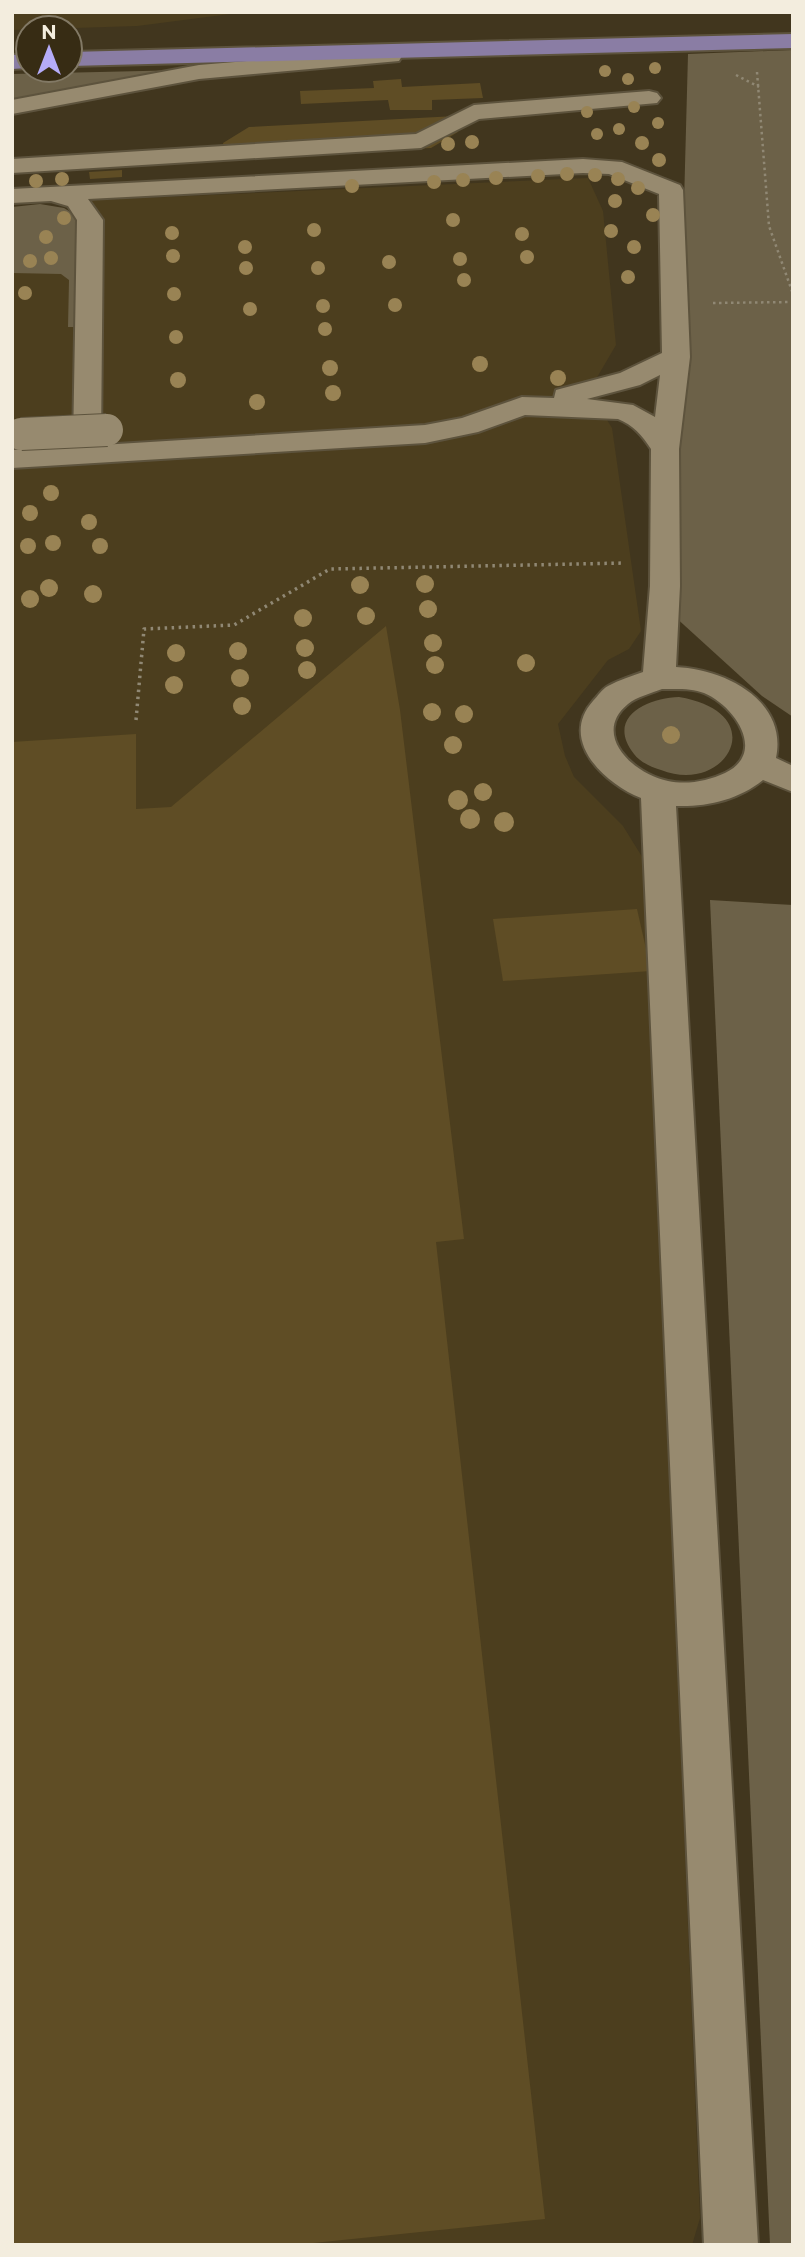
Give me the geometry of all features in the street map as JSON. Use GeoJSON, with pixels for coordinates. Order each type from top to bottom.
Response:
{"type":"FeatureCollection","features":[{"type":"Feature","properties":{"kind":"main road"},"geometry":{"type":"LineString","coordinates":[[84,44],[793,26]]}},
{"type":"Feature","properties":{"kind":"main road"},"geometry":{"type":"LineString","coordinates":[[313,39],[430,28]]}},
{"type":"Feature","properties":{"kind":"main road"},"geometry":{"type":"LineString","coordinates":[[84,59],[793,41]]}},
{"type":"Feature","properties":{"kind":"lane"},"geometry":{"type":"LineString","coordinates":[[12,107],[248,66],[494,48]]}},
{"type":"Feature","properties":{"kind":"lane"},"geometry":{"type":"LineString","coordinates":[[12,166],[421,141],[474,112],[649,98]]}},
{"type":"Feature","properties":{"kind":"lane"},"geometry":{"type":"LineString","coordinates":[[12,196],[583,166],[613,167],[671,190],[676,357],[665,449],[665,548],[659,678]]}},
{"type":"Feature","properties":{"kind":"lane"},"geometry":{"type":"LineString","coordinates":[[52,194],[77,201],[90,220],[87,455]]}},
{"type":"Feature","properties":{"kind":"lane"},"geometry":{"type":"LineString","coordinates":[[15,443],[87,455],[425,433],[468,426],[522,406],[623,381],[676,357]]}},
{"type":"Feature","properties":{"kind":"lane"},"geometry":{"type":"LineString","coordinates":[[15,443],[107,430],[522,406],[623,411],[649,426],[665,449]]}},
{"type":"Feature","properties":{"kind":"lane"},"geometry":{"type":"LineString","coordinates":[[659,678],[689,678],[717,686],[741,701],[757,720],[762,741],[757,763],[741,780],[718,791],[689,796],[658,792],[629,780],[610,765],[598,747],[595,728],[601,710],[614,695],[634,684],[659,678]]}},
{"type":"Feature","properties":{"kind":"lane"},"geometry":{"type":"LineString","coordinates":[[757,763],[793,780]]}},
{"type":"Feature","properties":{"kind":"lane"},"geometry":{"type":"LineString","coordinates":[[658,792],[732,2245]]}},
{"type":"Feature","properties":{"kind":"path"},"geometry":{"type":"LineString","coordinates":[[757,69],[769,226],[793,294]]}},
{"type":"Feature","properties":{"kind":"path"},"geometry":{"type":"LineString","coordinates":[[703,307],[710,303],[793,302]]}},
{"type":"Feature","properties":{"kind":"path"},"geometry":{"type":"LineString","coordinates":[[136,720],[144,629],[234,625],[330,569],[633,562],[665,548]]}},
{"type":"Feature","properties":{"kind":"shaded area"},"geometry":{"type":"Polygon","coordinates":[[[12,12],[311,12],[230,14],[137,26],[84,28],[84,14],[14,14],[12,30],[12,12]]]}},
{"type":"Feature","properties":{"kind":"shaded area"},"geometry":{"type":"Polygon","coordinates":[[[793,50],[793,717],[762,696],[673,615],[688,54],[793,50]]]}},
{"type":"Feature","properties":{"kind":"shaded area"},"geometry":{"type":"Polygon","coordinates":[[[186,70],[12,102],[12,74],[14,84],[84,84],[84,72],[186,70]]]}},
{"type":"Feature","properties":{"kind":"shaded area"},"geometry":{"type":"Polygon","coordinates":[[[588,178],[603,211],[616,345],[589,391],[612,428],[641,631],[629,649],[608,660],[558,724],[565,756],[574,777],[623,826],[644,860],[700,2218],[692,2245],[12,2245],[12,270],[64,267],[77,201],[588,178]]]}},
{"type":"Feature","properties":{"kind":"shaded area"},"geometry":{"type":"Polygon","coordinates":[[[40,204],[64,208],[80,218],[81,327],[68,327],[69,280],[61,274],[12,273],[12,207],[40,204]]]}},
{"type":"Feature","properties":{"kind":"shaded area"},"geometry":{"type":"Polygon","coordinates":[[[679,697],[708,706],[725,719],[732,734],[730,749],[720,763],[705,772],[684,775],[653,767],[636,757],[626,741],[624,730],[627,720],[634,712],[655,701],[679,697]]]}},
{"type":"Feature","properties":{"kind":"shaded area"},"geometry":{"type":"Polygon","coordinates":[[[710,900],[793,905],[793,2245],[770,2245],[710,900]]]}},
{"type":"Feature","properties":{"kind":"building"},"geometry":{"type":"Polygon","coordinates":[[[401,79],[402,87],[480,83],[483,98],[432,100],[432,110],[390,110],[388,100],[301,104],[300,91],[374,88],[373,81],[401,79]]]}},
{"type":"Feature","properties":{"kind":"building"},"geometry":{"type":"Polygon","coordinates":[[[456,116],[458,132],[431,148],[224,158],[223,143],[249,127],[456,116]]]}},
{"type":"Feature","properties":{"kind":"building"},"geometry":{"type":"Polygon","coordinates":[[[122,170],[122,177],[90,179],[89,172],[122,170]]]}},
{"type":"Feature","properties":{"kind":"building"},"geometry":{"type":"Polygon","coordinates":[[[386,626],[400,710],[464,1239],[436,1242],[545,2219],[294,2245],[12,2245],[12,742],[136,734],[136,809],[171,807],[386,626]]]}},
{"type":"Feature","properties":{"kind":"building"},"geometry":{"type":"Polygon","coordinates":[[[637,909],[651,971],[503,981],[493,919],[637,909]]]}}]}
